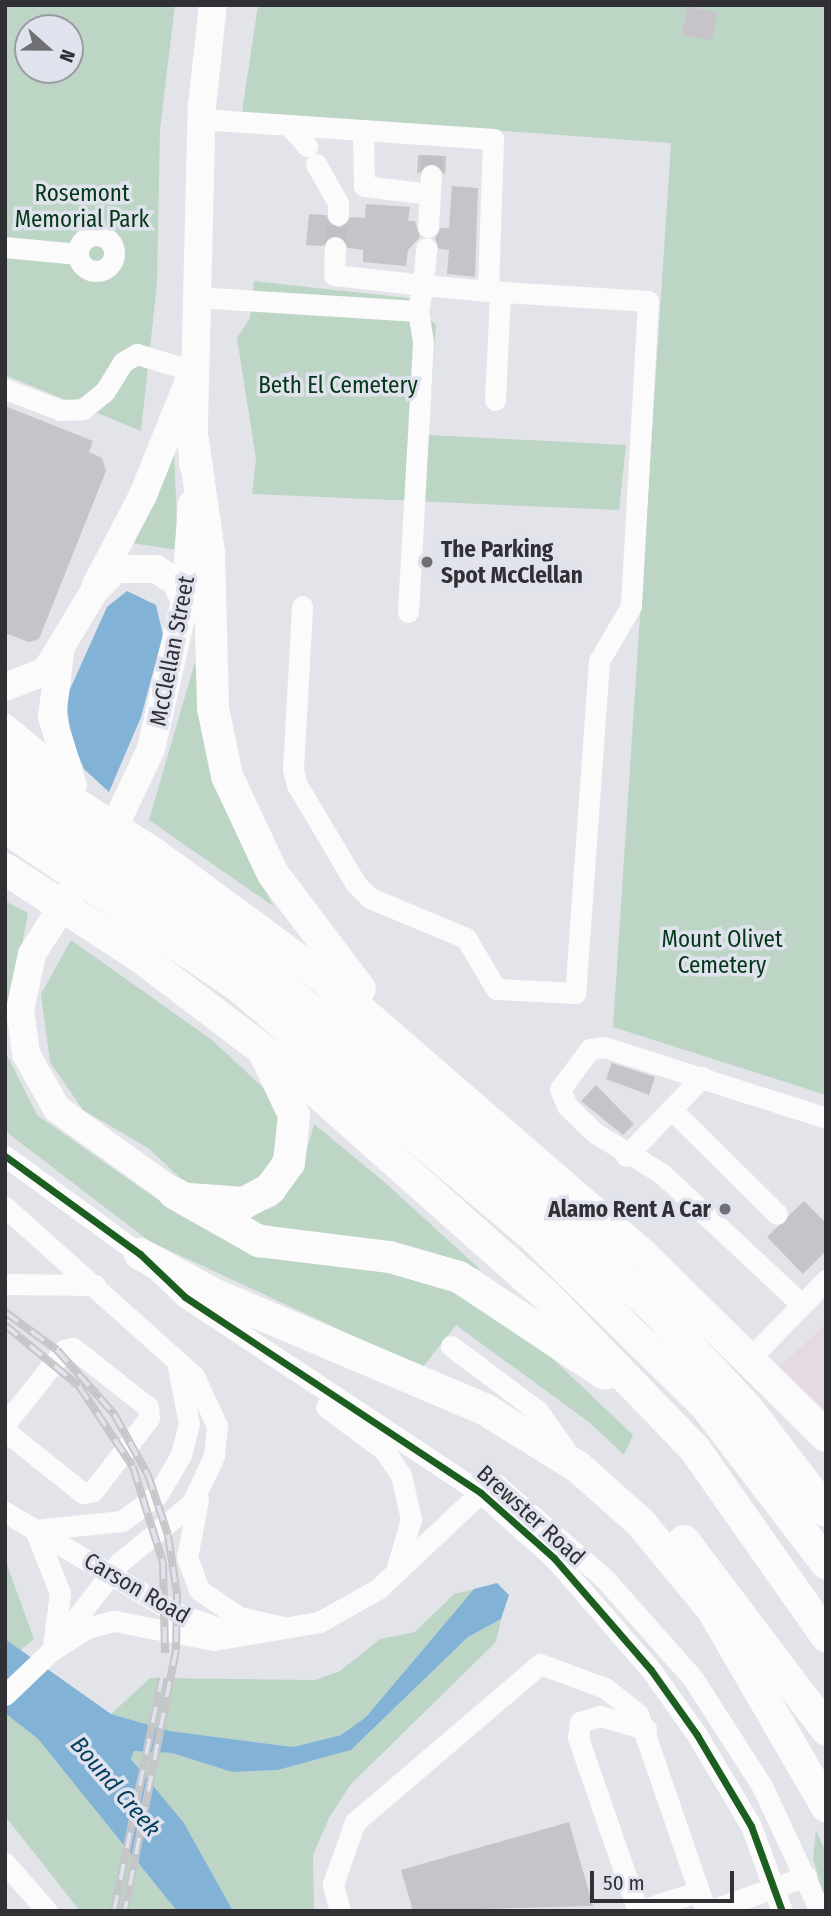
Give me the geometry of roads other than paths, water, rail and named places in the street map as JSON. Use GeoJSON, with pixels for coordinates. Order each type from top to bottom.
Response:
{"type":"FeatureCollection","features":[{"type":"Feature","properties":{"kind":"highway"},"geometry":{"type":"LineString","coordinates":[[193,440],[209,553],[213,708],[240,812],[307,926],[431,1068]]}},
{"type":"Feature","properties":{"kind":"highway"},"geometry":{"type":"LineString","coordinates":[[5,759],[98,817],[266,933],[431,1068],[819,1423]]}},
{"type":"Feature","properties":{"kind":"highway"},"geometry":{"type":"LineString","coordinates":[[5,794],[224,939],[441,1117],[694,1348],[826,1511]]}},
{"type":"Feature","properties":{"kind":"highway"},"geometry":{"type":"LineString","coordinates":[[5,827],[237,985],[531,1234],[706,1406],[826,1563]]}},
{"type":"Feature","properties":{"kind":"highway"},"geometry":{"type":"LineString","coordinates":[[5,869],[263,1049],[519,1270],[670,1420],[758,1531],[826,1636]]}},
{"type":"Feature","properties":{"kind":"highway"},"geometry":{"type":"LineString","coordinates":[[174,1194],[236,1205],[261,1195],[284,1173],[295,1145],[294,1115],[263,1049]]}},
{"type":"Feature","properties":{"kind":"highway"},"geometry":{"type":"LineString","coordinates":[[174,1194],[259,1241],[390,1257],[459,1277],[670,1420]]}},
{"type":"Feature","properties":{"kind":"highway"},"geometry":{"type":"LineString","coordinates":[[140,1254],[214,1294],[486,1410],[666,1521],[744,1612],[826,1729]]}},
{"type":"Feature","properties":{"kind":"highway"},"geometry":{"type":"LineString","coordinates":[[578,1467],[640,1522],[712,1609],[826,1805]]}},
{"type":"Feature","properties":{"kind":"main road","name":"McClellan Street"},"geometry":{"type":"LineString","coordinates":[[174,1194],[69,1119],[38,1083],[22,1040],[20,997],[32,954],[128,803],[158,728],[185,601],[193,440],[201,119],[213,5]]}},
{"type":"Feature","properties":{"kind":"main road"},"geometry":{"type":"LineString","coordinates":[[5,687],[37,677],[61,653],[150,480],[193,371]]}},
{"type":"Feature","properties":{"kind":"main road"},"geometry":{"type":"LineString","coordinates":[[89,602],[109,574],[131,565],[171,577],[185,601]]}},
{"type":"Feature","properties":{"kind":"main road"},"geometry":{"type":"LineString","coordinates":[[61,653],[52,717],[74,786]]}},
{"type":"Feature","properties":{"kind":"main road"},"geometry":{"type":"LineString","coordinates":[[5,728],[74,786],[98,817]]}},
{"type":"Feature","properties":{"kind":"street"},"geometry":{"type":"LineString","coordinates":[[201,119],[363,130],[431,165]]}},
{"type":"Feature","properties":{"kind":"street"},"geometry":{"type":"LineString","coordinates":[[289,125],[312,155],[338,204],[338,215]]}},
{"type":"Feature","properties":{"kind":"street"},"geometry":{"type":"LineString","coordinates":[[363,130],[364,186],[431,165],[494,139],[495,400]]}},
{"type":"Feature","properties":{"kind":"street"},"geometry":{"type":"LineString","coordinates":[[408,612],[424,342],[418,312],[424,285],[431,165]]}},
{"type":"Feature","properties":{"kind":"street"},"geometry":{"type":"LineString","coordinates":[[5,247],[78,254]]}},
{"type":"Feature","properties":{"kind":"street"},"geometry":{"type":"LineString","coordinates":[[302,606],[297,785],[356,884],[370,898],[466,938],[496,989],[575,992],[599,661],[631,606],[648,301],[494,292],[334,275],[335,247]]}},
{"type":"Feature","properties":{"kind":"street"},"geometry":{"type":"LineString","coordinates":[[195,297],[418,312]]}},
{"type":"Feature","properties":{"kind":"street"},"geometry":{"type":"LineString","coordinates":[[5,388],[60,410],[83,409],[105,391],[123,362],[137,354],[193,371]]}},
{"type":"Feature","properties":{"kind":"street"},"geometry":{"type":"LineString","coordinates":[[800,1303],[662,1173],[626,1156],[567,1106],[560,1088],[590,1049],[632,1053],[826,1118]]}},
{"type":"Feature","properties":{"kind":"street"},"geometry":{"type":"LineString","coordinates":[[626,1156],[702,1077]]}},
{"type":"Feature","properties":{"kind":"street"},"geometry":{"type":"LineString","coordinates":[[671,1109],[777,1214]]}},
{"type":"Feature","properties":{"kind":"street","name":"Brewster Road"},"geometry":{"type":"LineString","coordinates":[[5,1156],[140,1254],[185,1297],[281,1364],[481,1493],[570,1575],[667,1692],[726,1782],[774,1887],[782,1911]]}},
{"type":"Feature","properties":{"kind":"street"},"geometry":{"type":"LineString","coordinates":[[5,1207],[95,1285],[202,1385],[214,1411],[214,1456],[202,1488],[187,1545],[199,1590],[239,1618],[303,1628]]}},
{"type":"Feature","properties":{"kind":"street"},"geometry":{"type":"LineString","coordinates":[[750,1359],[800,1303],[826,1280]]}},
{"type":"Feature","properties":{"kind":"street"},"geometry":{"type":"LineString","coordinates":[[5,1284],[95,1285]]}},
{"type":"Feature","properties":{"kind":"street"},"geometry":{"type":"LineString","coordinates":[[451,1346],[538,1411],[578,1467]]}},
{"type":"Feature","properties":{"kind":"street"},"geometry":{"type":"LineString","coordinates":[[5,1424],[64,1350],[73,1348],[148,1407],[149,1418],[93,1491],[83,1493],[5,1431]]}},
{"type":"Feature","properties":{"kind":"street"},"geometry":{"type":"LineString","coordinates":[[51,1651],[59,1584],[35,1530],[116,1523],[158,1494],[175,1469],[189,1424],[185,1381],[173,1356]]}},
{"type":"Feature","properties":{"kind":"street"},"geometry":{"type":"LineString","coordinates":[[281,1364],[384,1450],[401,1475],[411,1519],[393,1577]]}},
{"type":"Feature","properties":{"kind":"street","name":"Brewster Road"},"geometry":{"type":"LineString","coordinates":[[481,1493],[493,1485],[505,1489],[624,1599],[692,1677],[750,1766],[806,1876],[820,1911]]}},
{"type":"Feature","properties":{"kind":"street"},"geometry":{"type":"LineString","coordinates":[[5,1695],[51,1651],[109,1573],[180,1516],[202,1488]]}},
{"type":"Feature","properties":{"kind":"street","name":"Carson Road"},"geometry":{"type":"LineString","coordinates":[[5,1512],[176,1613],[248,1638],[303,1628],[348,1608],[393,1577],[481,1493]]}},
{"type":"Feature","properties":{"kind":"street"},"geometry":{"type":"LineString","coordinates":[[51,1651],[104,1623],[135,1622],[201,1639],[248,1638]]}},
{"type":"Feature","properties":{"kind":"street"},"geometry":{"type":"LineString","coordinates":[[340,1911],[334,1885],[355,1822],[517,1678],[540,1664],[558,1667],[605,1688],[642,1722],[704,1905]]}},
{"type":"Feature","properties":{"kind":"street"},"geometry":{"type":"LineString","coordinates":[[642,1722],[667,1692]]}},
{"type":"Feature","properties":{"kind":"street"},"geometry":{"type":"LineString","coordinates":[[642,1722],[600,1716],[580,1722],[579,1738],[638,1911],[704,1905],[806,1876]]}},
{"type":"Feature","properties":{"kind":"street"},"geometry":{"type":"LineString","coordinates":[[726,1782],[750,1766]]}},
{"type":"Feature","properties":{"kind":"street"},"geometry":{"type":"LineString","coordinates":[[5,1863],[47,1911]]}},
{"type":"Feature","properties":{"kind":"water"},"geometry":{"type":"Polygon","coordinates":[[[127,591],[156,605],[163,635],[141,717],[109,792],[84,769],[71,738],[66,698],[107,607],[127,591]]]}},
{"type":"Feature","properties":{"kind":"water","name":"Bound Creek"},"geometry":{"type":"Polygon","coordinates":[[[497,1583],[509,1595],[501,1619],[468,1637],[351,1750],[278,1770],[232,1772],[172,1753],[134,1751],[131,1759],[184,1823],[233,1911],[177,1911],[38,1739],[5,1713],[5,1639],[111,1714],[170,1731],[293,1747],[341,1735],[366,1717],[474,1589],[497,1583]]]}},
{"type":"Feature","properties":{"kind":"tunnel"},"geometry":{"type":"LineString","coordinates":[[431,175],[432,155]]}},
{"type":"Feature","properties":{"kind":"tunnel"},"geometry":{"type":"LineString","coordinates":[[335,247],[338,215]]}},
{"type":"Feature","properties":{"kind":"railway"},"geometry":{"type":"LineString","coordinates":[[5,1312],[57,1350],[114,1414],[148,1475],[168,1535],[177,1594],[176,1650],[125,1911]]}},
{"type":"Feature","properties":{"kind":"railway"},"geometry":{"type":"LineString","coordinates":[[5,1325],[79,1386],[133,1467],[163,1563],[165,1653]]}},
{"type":"Feature","properties":{"kind":"railway"},"geometry":{"type":"LineString","coordinates":[[114,1911],[162,1678]]}},
{"type":"Feature","properties":{"kind":"place","name":"The Parking Spot McClellan"},"geometry":{"type":"Point","coordinates":[427,562]}},
{"type":"Feature","properties":{"kind":"place","name":"Alamo Rent A Car"},"geometry":{"type":"Point","coordinates":[725,1209]}},
{"type":"Feature","properties":{"kind":"park label","name":"Rosemont Memorial Park"},"geometry":{"type":"Point","coordinates":[82,206]}},
{"type":"Feature","properties":{"kind":"park label","name":"Beth El Cemetery"},"geometry":{"type":"Point","coordinates":[338,385]}},
{"type":"Feature","properties":{"kind":"park label","name":"Mount Olivet Cemetery"},"geometry":{"type":"Point","coordinates":[722,952]}}]}
